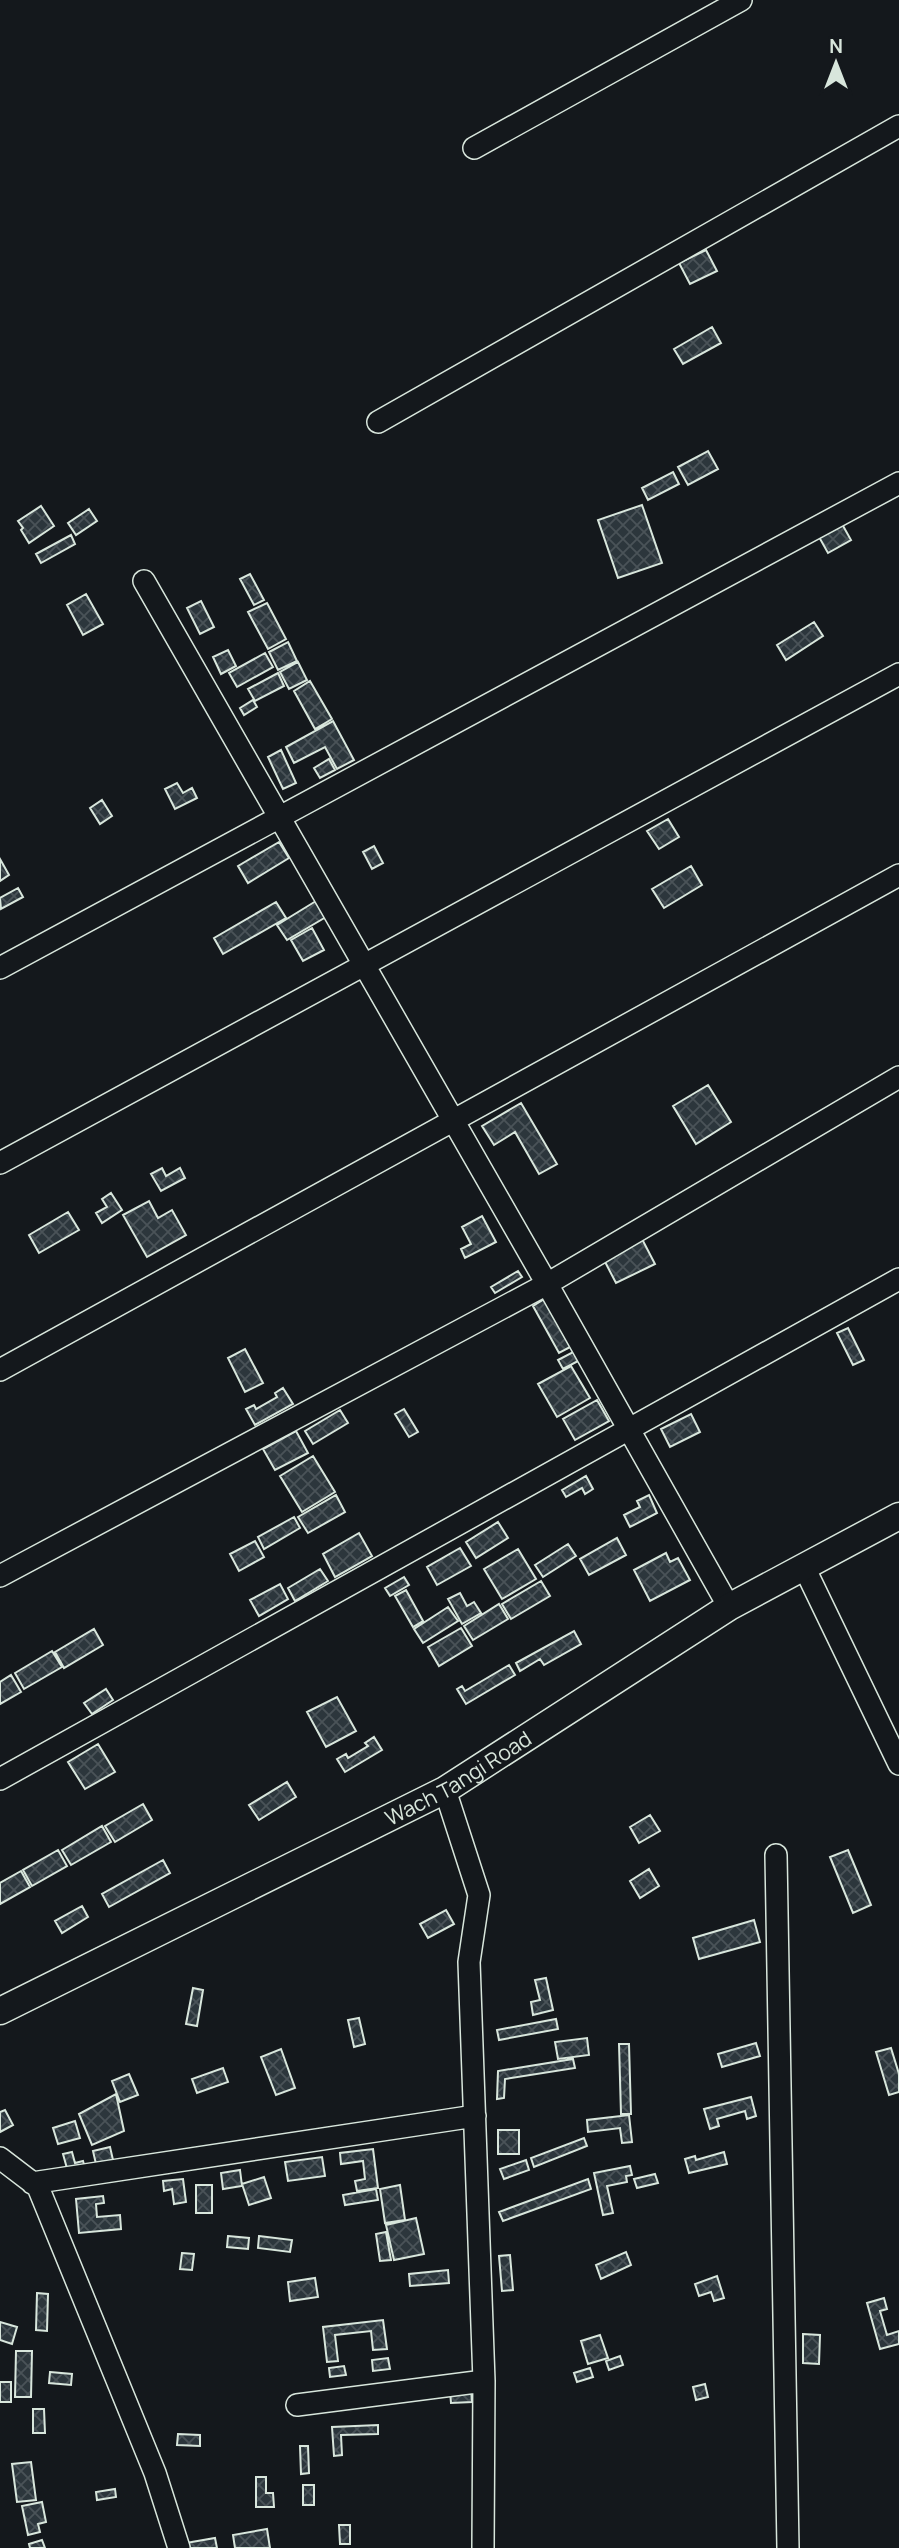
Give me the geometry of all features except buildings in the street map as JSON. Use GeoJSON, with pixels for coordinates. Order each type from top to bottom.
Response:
{"type":"FeatureCollection","features":[{"type":"Feature","properties":{"kind":"main road","name":"Wach Tangi Road"},"geometry":{"type":"LineString","coordinates":[[0,2011],[445,1790],[729,1607],[899,1516]]}},
{"type":"Feature","properties":{"kind":"street"},"geometry":{"type":"LineString","coordinates":[[474,148],[741,0]]}},
{"type":"Feature","properties":{"kind":"street"},"geometry":{"type":"LineString","coordinates":[[378,422],[899,126]]}},
{"type":"Feature","properties":{"kind":"street"},"geometry":{"type":"LineString","coordinates":[[0,968],[899,482]]}},
{"type":"Feature","properties":{"kind":"street"},"geometry":{"type":"LineString","coordinates":[[144,581],[729,1607]]}},
{"type":"Feature","properties":{"kind":"street"},"geometry":{"type":"LineString","coordinates":[[0,1163],[899,674]]}},
{"type":"Feature","properties":{"kind":"street"},"geometry":{"type":"LineString","coordinates":[[0,1370],[899,875]]}},
{"type":"Feature","properties":{"kind":"street"},"geometry":{"type":"LineString","coordinates":[[0,1576],[547,1284],[899,1077]]}},
{"type":"Feature","properties":{"kind":"street"},"geometry":{"type":"LineString","coordinates":[[0,1779],[899,1279]]}},
{"type":"Feature","properties":{"kind":"street"},"geometry":{"type":"LineString","coordinates":[[804,1567],[899,1764]]}},
{"type":"Feature","properties":{"kind":"street"},"geometry":{"type":"LineString","coordinates":[[445,1790],[479,1895],[470,1962],[484,2381],[483,2548]]}},
{"type":"Feature","properties":{"kind":"street"},"geometry":{"type":"LineString","coordinates":[[776,1855],[788,2548]]}},
{"type":"Feature","properties":{"kind":"street"},"geometry":{"type":"LineString","coordinates":[[32,2183],[475,2116]]}},
{"type":"Feature","properties":{"kind":"street"},"geometry":{"type":"LineString","coordinates":[[0,2158],[38,2187],[155,2473],[179,2548]]}},
{"type":"Feature","properties":{"kind":"street"},"geometry":{"type":"LineString","coordinates":[[297,2405],[484,2381]]}}]}
